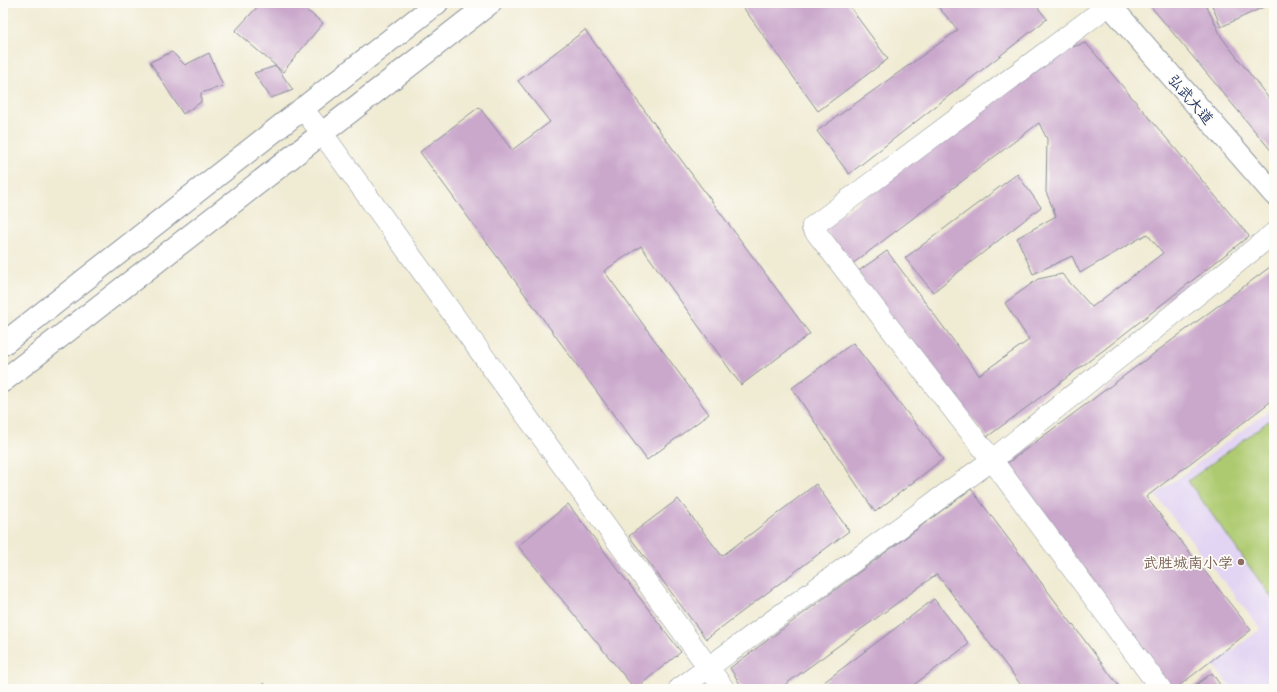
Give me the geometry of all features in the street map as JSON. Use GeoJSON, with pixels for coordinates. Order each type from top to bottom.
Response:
{"type":"FeatureCollection","features":[{"type":"Feature","properties":{"kind":"main road"},"geometry":{"type":"LineString","coordinates":[[3,344],[437,3]]}},
{"type":"Feature","properties":{"kind":"main road"},"geometry":{"type":"LineString","coordinates":[[3,381],[490,3]]}},
{"type":"Feature","properties":{"kind":"main road","name":"弘武大道"},"geometry":{"type":"LineString","coordinates":[[1108,4],[1274,194]]}},
{"type":"Feature","properties":{"kind":"street"},"geometry":{"type":"LineString","coordinates":[[1108,4],[812,227],[992,460],[1161,689]]}},
{"type":"Feature","properties":{"kind":"street"},"geometry":{"type":"LineString","coordinates":[[302,108],[322,133],[724,689]]}},
{"type":"Feature","properties":{"kind":"street"},"geometry":{"type":"LineString","coordinates":[[679,689],[992,460],[1274,233]]}},
{"type":"Feature","properties":{"kind":"shaded area","name":"武胜城南小学"},"geometry":{"type":"Polygon","coordinates":[[[1274,407],[1274,689],[1232,689],[1213,665],[1261,629],[1155,495],[1274,407]]]}},
{"type":"Feature","properties":{"kind":"green space"},"geometry":{"type":"Polygon","coordinates":[[[1274,417],[1274,601],[1188,481],[1274,417]]]}},
{"type":"Feature","properties":{"kind":"building"},"geometry":{"type":"Polygon","coordinates":[[[261,3],[297,3],[323,23],[283,72],[235,31],[261,3]]]}},
{"type":"Feature","properties":{"kind":"building"},"geometry":{"type":"Polygon","coordinates":[[[740,3],[847,3],[888,59],[818,111],[740,3]]]}},
{"type":"Feature","properties":{"kind":"building"},"geometry":{"type":"Polygon","coordinates":[[[935,3],[1034,3],[1047,19],[849,174],[817,131],[958,30],[935,3]]]}},
{"type":"Feature","properties":{"kind":"building"},"geometry":{"type":"Polygon","coordinates":[[[1148,3],[1205,3],[1222,38],[1274,105],[1274,154],[1148,3]]]}},
{"type":"Feature","properties":{"kind":"building"},"geometry":{"type":"Polygon","coordinates":[[[1211,3],[1272,3],[1221,27],[1211,3]]]}},
{"type":"Feature","properties":{"kind":"building"},"geometry":{"type":"Polygon","coordinates":[[[585,30],[810,334],[741,385],[641,246],[604,271],[709,414],[647,460],[420,152],[479,107],[512,150],[550,122],[518,81],[585,30]]]}},
{"type":"Feature","properties":{"kind":"building"},"geometry":{"type":"Polygon","coordinates":[[[1086,43],[1249,236],[1105,349],[987,437],[857,272],[887,251],[979,375],[1029,340],[1005,303],[1038,279],[1062,274],[1092,307],[1163,253],[1147,234],[1080,273],[1072,256],[1033,274],[1017,238],[1056,216],[1046,192],[1047,139],[1039,123],[851,265],[824,228],[1061,50],[1086,43]]]}},
{"type":"Feature","properties":{"kind":"building"},"geometry":{"type":"Polygon","coordinates":[[[172,52],[185,65],[209,53],[223,86],[201,93],[201,102],[183,114],[150,62],[172,52]]]}},
{"type":"Feature","properties":{"kind":"building"},"geometry":{"type":"Polygon","coordinates":[[[276,66],[293,90],[271,98],[254,73],[276,66]]]}},
{"type":"Feature","properties":{"kind":"building"},"geometry":{"type":"Polygon","coordinates":[[[1017,174],[1041,207],[933,292],[905,258],[1017,174]]]}},
{"type":"Feature","properties":{"kind":"building"},"geometry":{"type":"Polygon","coordinates":[[[1274,264],[1274,399],[1146,497],[1251,630],[1175,689],[1172,689],[1006,464],[1274,264]]]}},
{"type":"Feature","properties":{"kind":"building"},"geometry":{"type":"Polygon","coordinates":[[[853,343],[943,459],[875,512],[792,388],[853,343]]]}},
{"type":"Feature","properties":{"kind":"building"},"geometry":{"type":"Polygon","coordinates":[[[816,484],[849,531],[706,639],[629,536],[678,499],[722,556],[816,484]]]}},
{"type":"Feature","properties":{"kind":"building"},"geometry":{"type":"Polygon","coordinates":[[[971,489],[1121,689],[1024,689],[937,574],[779,689],[743,689],[730,668],[971,489]]]}},
{"type":"Feature","properties":{"kind":"building"},"geometry":{"type":"Polygon","coordinates":[[[568,504],[681,652],[635,689],[518,546],[568,504]]]}},
{"type":"Feature","properties":{"kind":"building"},"geometry":{"type":"Polygon","coordinates":[[[934,599],[969,644],[908,689],[815,689],[934,599]]]}},
{"type":"Feature","properties":{"kind":"building"},"geometry":{"type":"Polygon","coordinates":[[[1212,673],[1223,689],[1190,689],[1212,673]]]}},
{"type":"Feature","properties":{"kind":"building"},"geometry":{"type":"Polygon","coordinates":[[[264,683],[268,689],[256,689],[264,683]]]}},
{"type":"Feature","properties":{"kind":"place","name":"武胜城南小学"},"geometry":{"type":"Point","coordinates":[1241,562]}}]}
